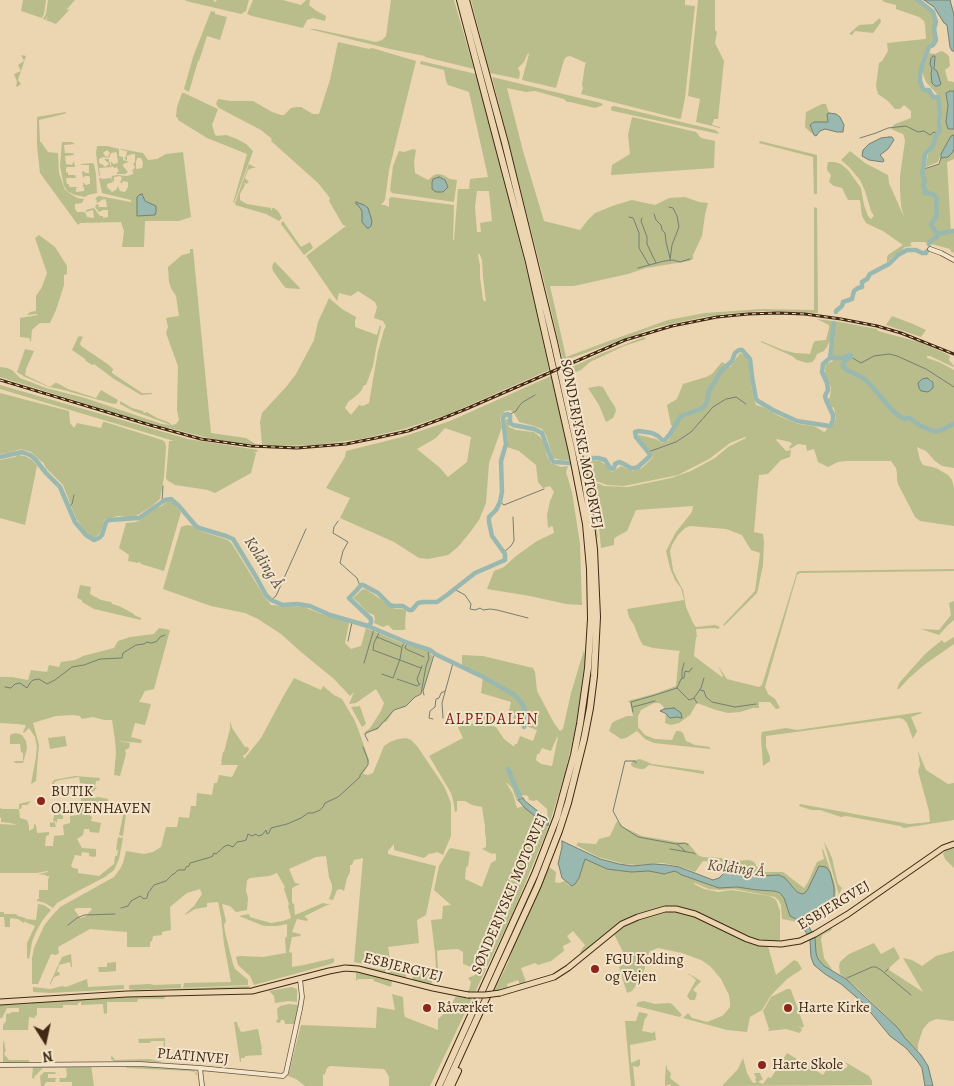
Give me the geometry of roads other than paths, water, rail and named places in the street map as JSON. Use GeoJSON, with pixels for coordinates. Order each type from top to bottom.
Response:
{"type":"FeatureCollection","features":[{"type":"Feature","properties":{"kind":"highway","name":"SØNDERJYSKE MOTORVEJ"},"geometry":{"type":"LineString","coordinates":[[439,1086],[539,865],[557,817],[574,755],[584,698],[592,600],[586,524],[572,452],[529,262],[460,0]]}},
{"type":"Feature","properties":{"kind":"highway","name":"SØNDERJYSKE MOTORVEJ"},"geometry":{"type":"LineString","coordinates":[[446,1086],[550,856],[568,803],[586,731],[594,676],[597,617],[597,585],[588,501],[554,342],[505,143],[466,0]]}},
{"type":"Feature","properties":{"kind":"highway"},"geometry":{"type":"LineString","coordinates":[[451,1086],[494,981]]}},
{"type":"Feature","properties":{"kind":"highway"},"geometry":{"type":"LineString","coordinates":[[434,1086],[467,1024]]}},
{"type":"Feature","properties":{"kind":"main road","name":"ESBJERGVEJ"},"geometry":{"type":"LineString","coordinates":[[0,1002],[117,994],[252,991],[339,969],[352,968],[452,993],[485,995],[554,977],[568,968],[622,924],[665,909],[676,909],[695,914],[759,943],[781,944],[807,938],[860,907],[943,848],[954,844]]}},
{"type":"Feature","properties":{"kind":"street"},"geometry":{"type":"LineString","coordinates":[[930,249],[941,252],[954,260]]}},
{"type":"Feature","properties":{"kind":"street","name":"PLATINVEJ"},"geometry":{"type":"LineString","coordinates":[[0,1065],[140,1064],[200,1068],[280,1077],[286,1073],[301,1003],[300,979]]}},
{"type":"Feature","properties":{"kind":"street"},"geometry":{"type":"LineString","coordinates":[[200,1068],[202,1086]]}},
{"type":"Feature","properties":{"kind":"water"},"geometry":{"type":"Polygon","coordinates":[[[924,0],[950,0],[954,15],[954,51],[950,47],[947,25],[934,7],[924,0]]]}},
{"type":"Feature","properties":{"kind":"water"},"geometry":{"type":"Polygon","coordinates":[[[933,56],[935,56],[934,69],[937,71],[941,84],[938,86],[932,83],[930,64],[933,56]]]}},
{"type":"Feature","properties":{"kind":"water"},"geometry":{"type":"Polygon","coordinates":[[[954,91],[954,129],[948,129],[946,122],[948,105],[946,93],[954,91]]]}},
{"type":"Feature","properties":{"kind":"water"},"geometry":{"type":"Polygon","coordinates":[[[827,114],[840,117],[844,125],[843,132],[825,129],[816,136],[814,135],[810,125],[814,122],[828,122],[827,114]]]}},
{"type":"Feature","properties":{"kind":"water"},"geometry":{"type":"Polygon","coordinates":[[[954,135],[954,149],[952,153],[948,157],[941,158],[941,154],[951,136],[954,135]]]}},
{"type":"Feature","properties":{"kind":"water"},"geometry":{"type":"Polygon","coordinates":[[[892,137],[894,140],[888,149],[880,155],[884,160],[883,162],[869,160],[862,156],[863,150],[869,144],[881,138],[892,137]]]}},
{"type":"Feature","properties":{"kind":"water"},"geometry":{"type":"Polygon","coordinates":[[[439,177],[445,180],[448,187],[443,192],[436,192],[432,189],[433,179],[439,177]]]}},
{"type":"Feature","properties":{"kind":"water"},"geometry":{"type":"Polygon","coordinates":[[[142,194],[145,201],[156,206],[155,215],[137,216],[137,197],[142,194]]]}},
{"type":"Feature","properties":{"kind":"water"},"geometry":{"type":"Polygon","coordinates":[[[356,202],[368,208],[372,221],[369,228],[362,222],[362,211],[356,202]]]}},
{"type":"Feature","properties":{"kind":"water"},"geometry":{"type":"Polygon","coordinates":[[[927,378],[933,382],[933,388],[928,392],[921,391],[918,383],[922,379],[927,378]]]}},
{"type":"Feature","properties":{"kind":"water"},"geometry":{"type":"Polygon","coordinates":[[[674,708],[681,713],[682,718],[670,718],[660,711],[664,709],[674,708]]]}},
{"type":"Feature","properties":{"kind":"water"},"geometry":{"type":"Polygon","coordinates":[[[523,798],[549,820],[548,826],[526,809],[518,800],[523,798]]]}},
{"type":"Feature","properties":{"kind":"water"},"geometry":{"type":"Polygon","coordinates":[[[562,841],[600,859],[619,864],[632,866],[653,864],[679,867],[713,880],[719,878],[729,869],[757,876],[779,875],[785,878],[797,892],[802,894],[808,889],[819,866],[826,867],[830,872],[834,887],[833,902],[827,910],[807,923],[815,938],[818,959],[824,966],[846,979],[898,1028],[928,1066],[933,1086],[925,1086],[922,1068],[918,1062],[906,1048],[890,1036],[862,1002],[814,965],[808,935],[796,919],[790,916],[784,898],[780,893],[737,887],[719,888],[675,871],[664,874],[649,871],[631,872],[607,869],[585,859],[579,878],[572,886],[562,878],[558,864],[562,841]]]}},
{"type":"Feature","properties":{"kind":"waterway"},"geometry":{"type":"LineString","coordinates":[[918,0],[933,12],[936,22],[934,29],[936,40],[929,47],[920,74],[920,81],[924,90],[929,90],[933,97],[938,97],[939,103],[940,131],[936,135],[931,148],[925,154],[922,173],[925,181],[923,186],[925,193],[933,194],[937,198],[937,216],[931,224],[937,234]]}},
{"type":"Feature","properties":{"kind":"waterway"},"geometry":{"type":"LineString","coordinates":[[860,138],[888,128],[906,126],[918,132],[924,131],[930,135],[934,132],[937,133]]}},
{"type":"Feature","properties":{"kind":"waterway"},"geometry":{"type":"LineString","coordinates":[[924,169],[939,164],[941,158]]}},
{"type":"Feature","properties":{"kind":"waterway"},"geometry":{"type":"LineString","coordinates":[[669,207],[673,208],[679,227],[672,245],[670,260]]}},
{"type":"Feature","properties":{"kind":"waterway"},"geometry":{"type":"LineString","coordinates":[[654,214],[665,233],[670,258]]}},
{"type":"Feature","properties":{"kind":"waterway"},"geometry":{"type":"LineString","coordinates":[[629,217],[634,220],[639,233],[639,248],[649,265]]}},
{"type":"Feature","properties":{"kind":"waterway"},"geometry":{"type":"LineString","coordinates":[[642,218],[641,221],[647,237],[647,244],[656,263]]}},
{"type":"Feature","properties":{"kind":"waterway"},"geometry":{"type":"LineString","coordinates":[[929,244],[937,237],[937,234],[954,231]]}},
{"type":"Feature","properties":{"kind":"waterway"},"geometry":{"type":"LineString","coordinates":[[836,312],[843,302],[852,299],[854,291],[862,287],[862,282],[870,274],[889,264],[898,255],[907,250],[916,250],[922,253],[927,251]]}},
{"type":"Feature","properties":{"kind":"waterway"},"geometry":{"type":"LineString","coordinates":[[638,268],[664,261],[673,260],[680,262],[690,259]]}},
{"type":"Feature","properties":{"kind":"waterway"},"geometry":{"type":"LineString","coordinates":[[832,339],[834,323]]}},
{"type":"Feature","properties":{"kind":"waterway"},"geometry":{"type":"LineString","coordinates":[[830,358],[832,341]]}},
{"type":"Feature","properties":{"kind":"waterway","name":"Kolding Å"},"geometry":{"type":"LineString","coordinates":[[583,460],[591,458],[605,460],[612,469],[619,462],[631,468],[638,467],[650,456],[636,437],[635,432],[652,433],[665,440],[681,416],[705,406],[709,391],[721,371],[732,361],[735,353],[739,350],[742,350],[750,359],[756,399],[758,401],[797,421],[829,426],[833,420],[833,415],[825,396],[828,390],[822,372],[823,364],[830,358],[842,358],[849,355],[851,357]]}},
{"type":"Feature","properties":{"kind":"waterway"},"geometry":{"type":"LineString","coordinates":[[851,357],[861,363],[874,356],[889,354],[897,356],[926,369],[954,387]]}},
{"type":"Feature","properties":{"kind":"waterway","name":"Kolding Å"},"geometry":{"type":"LineString","coordinates":[[851,357],[845,361],[843,367],[870,384],[899,416],[904,419],[910,418],[919,425],[933,431],[939,431],[954,424]]}},
{"type":"Feature","properties":{"kind":"waterway"},"geometry":{"type":"LineString","coordinates":[[509,415],[516,411],[523,402],[535,395]]}},
{"type":"Feature","properties":{"kind":"waterway"},"geometry":{"type":"LineString","coordinates":[[648,452],[676,442],[691,432],[713,407],[726,399],[736,397],[746,404]]}},
{"type":"Feature","properties":{"kind":"waterway","name":"Kolding Å"},"geometry":{"type":"LineString","coordinates":[[368,626],[371,623],[371,619],[349,598],[361,585],[378,593],[390,605],[403,606],[412,610],[418,603],[437,602],[475,573],[505,560],[505,554],[492,536],[489,522],[489,517],[496,510],[500,502],[502,492],[501,461],[506,444],[503,418],[505,415],[508,414],[510,416],[510,423],[513,425],[534,429],[542,433],[554,462],[571,463]]}},
{"type":"Feature","properties":{"kind":"waterway","name":"Kolding Å"},"geometry":{"type":"LineString","coordinates":[[0,457],[22,452],[35,459],[60,487],[75,522],[86,535],[94,540],[102,535],[106,522],[109,520],[139,518],[165,500],[171,499],[199,528],[233,539],[266,595],[271,600],[283,605],[297,604],[310,606],[330,615],[368,626],[430,650],[515,695],[523,705],[526,714],[524,727]]}},
{"type":"Feature","properties":{"kind":"waterway"},"geometry":{"type":"LineString","coordinates":[[162,502],[163,486]]}},
{"type":"Feature","properties":{"kind":"waterway"},"geometry":{"type":"LineString","coordinates":[[500,502],[504,505],[544,489]]}},
{"type":"Feature","properties":{"kind":"waterway"},"geometry":{"type":"LineString","coordinates":[[69,507],[72,504],[74,495]]}},
{"type":"Feature","properties":{"kind":"waterway"},"geometry":{"type":"LineString","coordinates":[[504,552],[514,541],[513,517]]}},
{"type":"Feature","properties":{"kind":"waterway"},"geometry":{"type":"LineString","coordinates":[[338,521],[333,533],[348,542],[340,563],[357,578],[360,586]]}},
{"type":"Feature","properties":{"kind":"waterway"},"geometry":{"type":"LineString","coordinates":[[271,600],[276,596],[306,529]]}},
{"type":"Feature","properties":{"kind":"waterway"},"geometry":{"type":"LineString","coordinates":[[454,589],[465,595],[471,604],[470,609],[497,610],[528,618]]}},
{"type":"Feature","properties":{"kind":"waterway"},"geometry":{"type":"LineString","coordinates":[[348,641],[352,622]]}},
{"type":"Feature","properties":{"kind":"waterway"},"geometry":{"type":"LineString","coordinates":[[364,663],[374,629]]}},
{"type":"Feature","properties":{"kind":"waterway"},"geometry":{"type":"LineString","coordinates":[[380,631],[373,650],[421,668]]}},
{"type":"Feature","properties":{"kind":"waterway"},"geometry":{"type":"LineString","coordinates":[[5,687],[11,688],[15,684],[20,683],[27,688],[33,680],[39,679],[47,684],[72,667],[100,659],[122,658],[123,653],[136,645],[155,642],[165,635]]}},
{"type":"Feature","properties":{"kind":"waterway"},"geometry":{"type":"LineString","coordinates":[[377,637],[401,647]]}},
{"type":"Feature","properties":{"kind":"waterway"},"geometry":{"type":"LineString","coordinates":[[382,674],[393,678],[405,641]]}},
{"type":"Feature","properties":{"kind":"waterway"},"geometry":{"type":"LineString","coordinates":[[408,643],[406,649],[424,657]]}},
{"type":"Feature","properties":{"kind":"waterway"},"geometry":{"type":"LineString","coordinates":[[368,741],[366,733],[378,728],[394,710],[406,706],[421,694],[430,650]]}},
{"type":"Feature","properties":{"kind":"waterway"},"geometry":{"type":"LineString","coordinates":[[424,695],[423,691],[433,653]]}},
{"type":"Feature","properties":{"kind":"waterway"},"geometry":{"type":"LineString","coordinates":[[443,718],[442,703],[453,663]]}},
{"type":"Feature","properties":{"kind":"waterway"},"geometry":{"type":"LineString","coordinates":[[682,678],[684,663]]}},
{"type":"Feature","properties":{"kind":"waterway"},"geometry":{"type":"LineString","coordinates":[[419,684],[417,679],[422,666]]}},
{"type":"Feature","properties":{"kind":"waterway"},"geometry":{"type":"LineString","coordinates":[[633,712],[631,702],[677,688],[681,679],[684,678],[685,671],[689,672],[692,668]]}},
{"type":"Feature","properties":{"kind":"waterway"},"geometry":{"type":"LineString","coordinates":[[694,698],[701,688],[704,678]]}},
{"type":"Feature","properties":{"kind":"waterway"},"geometry":{"type":"LineString","coordinates":[[397,679],[417,686],[420,684]]}},
{"type":"Feature","properties":{"kind":"waterway"},"geometry":{"type":"LineString","coordinates":[[677,688],[689,700],[694,698],[697,703]]}},
{"type":"Feature","properties":{"kind":"waterway"},"geometry":{"type":"LineString","coordinates":[[700,690],[704,691],[706,697],[712,702],[735,707],[756,704]]}},
{"type":"Feature","properties":{"kind":"waterway"},"geometry":{"type":"LineString","coordinates":[[433,719],[429,718],[430,711],[435,707],[436,699],[445,691]]}},
{"type":"Feature","properties":{"kind":"waterway"},"geometry":{"type":"LineString","coordinates":[[633,707],[655,701]]}},
{"type":"Feature","properties":{"kind":"waterway"},"geometry":{"type":"LineString","coordinates":[[121,908],[128,906],[131,901],[140,896],[144,899],[147,898],[154,885],[166,881],[178,870],[185,870],[190,863],[211,857],[225,846],[233,847],[237,842],[246,840],[248,834],[252,836],[256,834],[258,836],[262,835],[266,830],[267,834],[271,828],[287,824],[308,813],[320,810],[325,803],[338,797],[360,777],[368,765],[363,747]]}},
{"type":"Feature","properties":{"kind":"waterway"},"geometry":{"type":"LineString","coordinates":[[636,763],[635,761],[625,761],[613,811],[621,826],[638,837],[676,844],[685,843],[688,845]]}},
{"type":"Feature","properties":{"kind":"waterway"},"geometry":{"type":"LineString","coordinates":[[508,769],[520,797]]}},
{"type":"Feature","properties":{"kind":"waterway"},"geometry":{"type":"LineString","coordinates":[[677,844],[685,851]]}},
{"type":"Feature","properties":{"kind":"waterway"},"geometry":{"type":"LineString","coordinates":[[670,849],[695,854]]}},
{"type":"Feature","properties":{"kind":"waterway"},"geometry":{"type":"LineString","coordinates":[[68,925],[84,915],[115,914]]}},
{"type":"Feature","properties":{"kind":"waterway"},"geometry":{"type":"LineString","coordinates":[[847,978],[876,967],[911,995]]}},
{"type":"Feature","properties":{"kind":"waterway"},"geometry":{"type":"LineString","coordinates":[[885,972],[888,969]]}},
{"type":"Feature","properties":{"kind":"railway"},"geometry":{"type":"LineString","coordinates":[[0,380],[201,439],[251,446],[297,448],[346,444],[408,431],[466,409],[625,340],[672,326],[717,317],[778,313],[805,314],[841,319],[901,333],[954,354]]}},
{"type":"Feature","properties":{"kind":"place","name":"BUTIK OLIVENHAVEN"},"geometry":{"type":"Point","coordinates":[41,801]}},
{"type":"Feature","properties":{"kind":"place","name":"FGU Kolding og Vejen"},"geometry":{"type":"Point","coordinates":[595,969]}},
{"type":"Feature","properties":{"kind":"place","name":"Råværket"},"geometry":{"type":"Point","coordinates":[427,1008]}},
{"type":"Feature","properties":{"kind":"place","name":"Harte Kirke"},"geometry":{"type":"Point","coordinates":[788,1008]}},
{"type":"Feature","properties":{"kind":"place","name":"Harte Skole"},"geometry":{"type":"Point","coordinates":[762,1065]}},
{"type":"Feature","properties":{"kind":"district","name":"ALPEDALEN"},"geometry":{"type":"Point","coordinates":[492,720]}}]}
